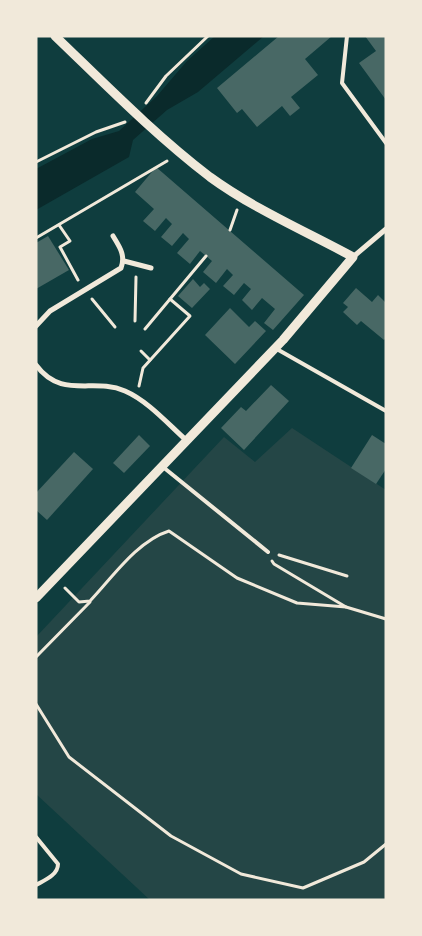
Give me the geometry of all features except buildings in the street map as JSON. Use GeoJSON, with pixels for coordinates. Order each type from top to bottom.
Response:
{"type":"FeatureCollection","features":[{"type":"Feature","properties":{"kind":"street"},"geometry":{"type":"LineString","coordinates":[[55,36],[179,152],[242,198],[353,257]]}},
{"type":"Feature","properties":{"kind":"street"},"geometry":{"type":"LineString","coordinates":[[36,598],[275,348],[353,257],[386,230]]}},
{"type":"Feature","properties":{"kind":"street"},"geometry":{"type":"LineString","coordinates":[[36,326],[50,311],[122,268],[124,261],[122,251],[113,236]]}},
{"type":"Feature","properties":{"kind":"street"},"geometry":{"type":"LineString","coordinates":[[124,261],[151,268]]}},
{"type":"Feature","properties":{"kind":"street"},"geometry":{"type":"LineString","coordinates":[[36,365],[42,373],[62,385],[118,388],[137,398],[186,440]]}},
{"type":"Feature","properties":{"kind":"lane"},"geometry":{"type":"LineString","coordinates":[[347,36],[342,83],[386,143]]}},
{"type":"Feature","properties":{"kind":"lane"},"geometry":{"type":"LineString","coordinates":[[275,348],[386,411]]}},
{"type":"Feature","properties":{"kind":"lane"},"geometry":{"type":"LineString","coordinates":[[162,467],[268,552]]}},
{"type":"Feature","properties":{"kind":"lane"},"geometry":{"type":"LineString","coordinates":[[36,837],[58,864],[58,868],[52,875],[36,885]]}},
{"type":"Feature","properties":{"kind":"path"},"geometry":{"type":"LineString","coordinates":[[36,238],[164,163]]}},
{"type":"Feature","properties":{"kind":"path"},"geometry":{"type":"LineString","coordinates":[[230,230],[242,198]]}},
{"type":"Feature","properties":{"kind":"path"},"geometry":{"type":"LineString","coordinates":[[59,224],[70,241],[60,247],[84,291],[115,327]]}},
{"type":"Feature","properties":{"kind":"path"},"geometry":{"type":"LineString","coordinates":[[145,329],[206,256]]}},
{"type":"Feature","properties":{"kind":"path"},"geometry":{"type":"LineString","coordinates":[[135,321],[136,264]]}},
{"type":"Feature","properties":{"kind":"path"},"geometry":{"type":"LineString","coordinates":[[137,398],[143,368],[190,316],[170,299]]}},
{"type":"Feature","properties":{"kind":"path"},"geometry":{"type":"LineString","coordinates":[[141,351],[150,360]]}},
{"type":"Feature","properties":{"kind":"path"},"geometry":{"type":"LineString","coordinates":[[36,657],[90,602],[134,553],[160,534],[169,531],[237,578],[297,603],[346,607],[386,619]]}},
{"type":"Feature","properties":{"kind":"path"},"geometry":{"type":"LineString","coordinates":[[268,552],[347,576]]}},
{"type":"Feature","properties":{"kind":"path"},"geometry":{"type":"LineString","coordinates":[[268,552],[274,564],[346,607]]}},
{"type":"Feature","properties":{"kind":"path"},"geometry":{"type":"LineString","coordinates":[[55,578],[79,602],[90,602]]}},
{"type":"Feature","properties":{"kind":"path"},"geometry":{"type":"LineString","coordinates":[[37,707],[69,758],[171,836],[241,874],[304,888],[364,862],[386,844]]}},
{"type":"Feature","properties":{"kind":"shaded area"},"geometry":{"type":"Polygon","coordinates":[[[215,36],[264,36],[198,92],[167,110],[133,140],[129,157],[36,210],[36,169],[92,139],[119,131],[157,96],[187,61],[215,36]]]}},
{"type":"Feature","properties":{"kind":"shaded area"},"geometry":{"type":"Polygon","coordinates":[[[292,428],[386,490],[386,900],[150,900],[36,794],[36,637],[224,437],[255,462],[292,428]]]}}]}
